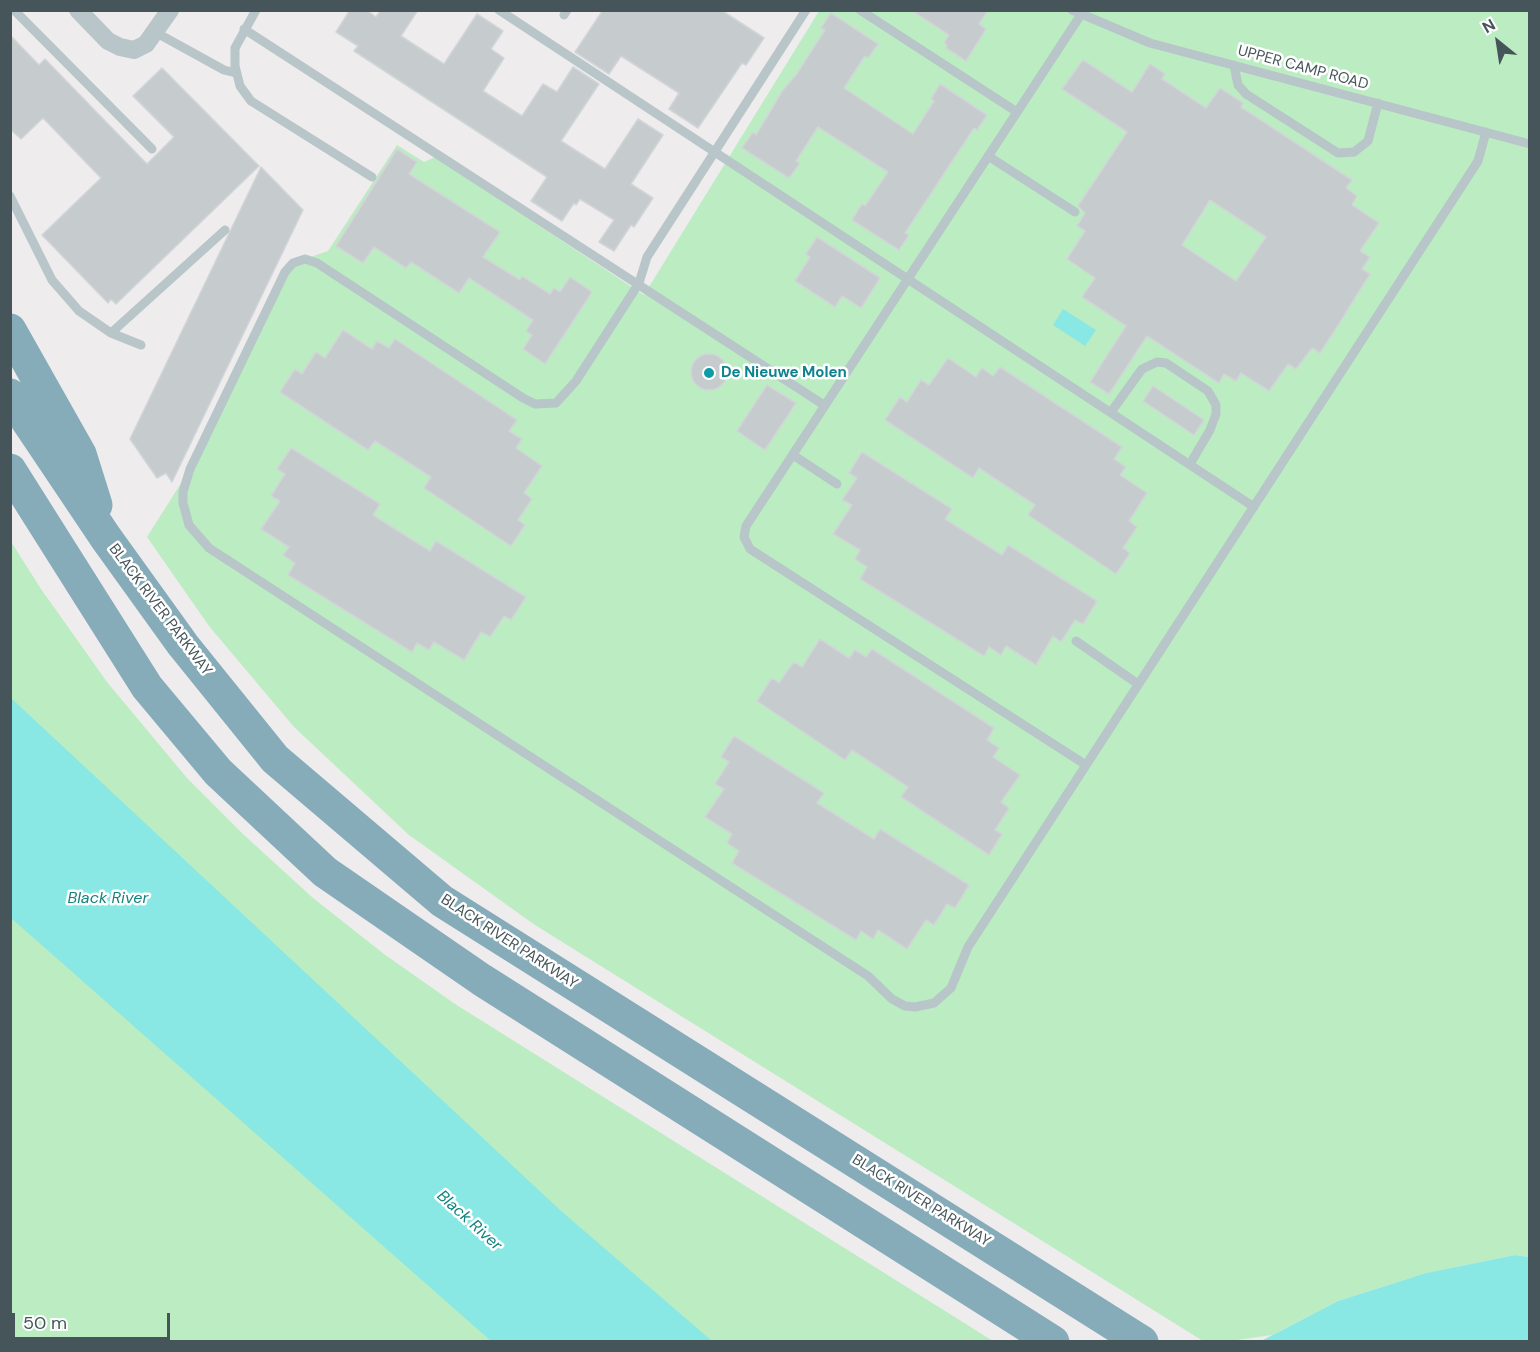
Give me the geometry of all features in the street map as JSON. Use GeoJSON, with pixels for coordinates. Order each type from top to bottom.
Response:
{"type":"FeatureCollection","features":[{"type":"Feature","properties":{"kind":"highway"},"geometry":{"type":"LineString","coordinates":[[10,330],[80,454],[106,538]]}},
{"type":"Feature","properties":{"kind":"highway","name":"BLACK RIVER PARKWAY"},"geometry":{"type":"LineString","coordinates":[[10,395],[106,538],[183,645],[274,759],[442,901],[1142,1341]]}},
{"type":"Feature","properties":{"kind":"highway"},"geometry":{"type":"LineString","coordinates":[[10,470],[147,687],[218,772],[325,872],[492,987],[1053,1341]]}},
{"type":"Feature","properties":{"kind":"highway"},"geometry":{"type":"LineString","coordinates":[[10,511],[60,592],[101,649],[147,687]]}},
{"type":"Feature","properties":{"kind":"street"},"geometry":{"type":"LineString","coordinates":[[78,10],[108,41],[134,50],[150,38],[170,10]]}},
{"type":"Feature","properties":{"kind":"lane"},"geometry":{"type":"LineString","coordinates":[[14,10],[152,148]]}},
{"type":"Feature","properties":{"kind":"lane"},"geometry":{"type":"LineString","coordinates":[[256,10],[235,48],[240,86],[251,101],[372,177]]}},
{"type":"Feature","properties":{"kind":"lane"},"geometry":{"type":"LineString","coordinates":[[499,10],[1254,507]]}},
{"type":"Feature","properties":{"kind":"lane"},"geometry":{"type":"LineString","coordinates":[[806,10],[647,257],[639,283],[576,381],[556,403],[546,405],[523,398],[317,263],[305,260],[293,263],[285,272],[190,469],[183,492],[189,525],[209,548],[868,975],[892,999],[905,1006],[915,1007],[934,1003],[951,988],[968,947],[1479,161],[1486,132]]}},
{"type":"Feature","properties":{"kind":"lane"},"geometry":{"type":"LineString","coordinates":[[860,10],[1017,112]]}},
{"type":"Feature","properties":{"kind":"lane"},"geometry":{"type":"LineString","coordinates":[[1076,13],[1017,112],[746,526],[744,537],[750,549],[1086,765]]}},
{"type":"Feature","properties":{"kind":"lane","name":"UPPER CAMP ROAD"},"geometry":{"type":"LineString","coordinates":[[1076,13],[1150,43],[1530,144]]}},
{"type":"Feature","properties":{"kind":"lane"},"geometry":{"type":"LineString","coordinates":[[244,29],[824,405]]}},
{"type":"Feature","properties":{"kind":"lane"},"geometry":{"type":"LineString","coordinates":[[150,38],[224,70],[237,73]]}},
{"type":"Feature","properties":{"kind":"lane"},"geometry":{"type":"LineString","coordinates":[[1234,65],[1235,78],[1246,94],[1338,153],[1354,152],[1368,141],[1378,103]]}},
{"type":"Feature","properties":{"kind":"lane"},"geometry":{"type":"LineString","coordinates":[[988,156],[1075,212]]}},
{"type":"Feature","properties":{"kind":"lane"},"geometry":{"type":"LineString","coordinates":[[10,196],[52,280],[78,311],[111,333],[141,345]]}},
{"type":"Feature","properties":{"kind":"lane"},"geometry":{"type":"LineString","coordinates":[[111,333],[225,230]]}},
{"type":"Feature","properties":{"kind":"lane"},"geometry":{"type":"LineString","coordinates":[[1111,412],[1142,369],[1157,362],[1166,363],[1208,391],[1216,405],[1216,414],[1210,430],[1190,464]]}},
{"type":"Feature","properties":{"kind":"lane"},"geometry":{"type":"LineString","coordinates":[[793,454],[837,484]]}},
{"type":"Feature","properties":{"kind":"lane"},"geometry":{"type":"LineString","coordinates":[[1076,641],[1138,684]]}},
{"type":"Feature","properties":{"kind":"green space"},"geometry":{"type":"Polygon","coordinates":[[[819,11],[1529,11],[1529,1257],[1515,1255],[1426,1273],[1338,1301],[1272,1335],[1230,1341],[1203,1341],[535,925],[409,835],[294,727],[209,626],[147,537],[190,469],[293,263],[328,251],[397,145],[424,162],[435,157],[644,295],[819,11]]]}},
{"type":"Feature","properties":{"kind":"green space"},"geometry":{"type":"Polygon","coordinates":[[[10,540],[41,589],[107,682],[187,778],[244,835],[313,898],[384,954],[455,1004],[993,1341],[11,1341],[10,540]]]}},
{"type":"Feature","properties":{"kind":"water"},"geometry":{"type":"Polygon","coordinates":[[[1063,309],[1096,330],[1085,346],[1053,325],[1063,309]]]}},
{"type":"Feature","properties":{"kind":"water","name":"Black River"},"geometry":{"type":"Polygon","coordinates":[[[11,698],[560,1210],[712,1341],[491,1341],[11,918],[11,698]]]}},
{"type":"Feature","properties":{"kind":"water"},"geometry":{"type":"Polygon","coordinates":[[[1515,1255],[1529,1257],[1529,1341],[1261,1341],[1338,1301],[1426,1273],[1515,1255]]]}},
{"type":"Feature","properties":{"kind":"building"},"geometry":{"type":"Polygon","coordinates":[[[350,10],[366,10],[376,17],[381,10],[418,10],[401,36],[444,64],[477,14],[503,31],[491,49],[504,58],[483,91],[522,116],[543,84],[557,92],[573,67],[599,84],[561,141],[605,169],[638,119],[663,135],[631,184],[653,198],[634,227],[631,225],[614,251],[599,242],[614,220],[580,199],[576,205],[574,203],[562,221],[531,201],[547,177],[354,51],[358,46],[336,32],[350,10]]]}},
{"type":"Feature","properties":{"kind":"building"},"geometry":{"type":"Polygon","coordinates":[[[603,10],[721,10],[764,38],[746,65],[742,63],[698,128],[669,109],[679,93],[621,56],[609,74],[575,52],[603,10]]]}},
{"type":"Feature","properties":{"kind":"building"},"geometry":{"type":"Polygon","coordinates":[[[911,10],[988,10],[979,24],[986,29],[966,61],[946,48],[947,45],[944,43],[949,35],[911,10]]]}},
{"type":"Feature","properties":{"kind":"building"},"geometry":{"type":"Polygon","coordinates":[[[831,13],[878,44],[868,58],[865,56],[844,88],[913,134],[934,101],[931,99],[940,84],[987,115],[977,130],[974,128],[905,233],[909,235],[899,250],[852,220],[862,204],[865,206],[888,172],[818,127],[796,161],[800,163],[789,178],[742,148],[753,132],[756,135],[783,90],[796,75],[825,30],[821,28],[831,13]]]}},
{"type":"Feature","properties":{"kind":"building"},"geometry":{"type":"Polygon","coordinates":[[[10,35],[39,65],[45,59],[147,164],[174,137],[133,96],[162,68],[259,166],[116,304],[111,299],[108,303],[42,235],[101,178],[43,118],[21,139],[10,129],[10,35]]]}},
{"type":"Feature","properties":{"kind":"building"},"geometry":{"type":"Polygon","coordinates":[[[1083,60],[1132,92],[1150,64],[1165,74],[1162,79],[1206,108],[1220,88],[1243,103],[1241,107],[1352,180],[1346,188],[1357,196],[1352,205],[1379,223],[1360,251],[1370,257],[1362,269],[1370,274],[1320,353],[1312,348],[1296,369],[1288,364],[1269,391],[1241,373],[1236,381],[1224,374],[1219,383],[1147,336],[1109,394],[1090,382],[1126,326],[1082,297],[1095,278],[1067,259],[1085,231],[1077,226],[1085,213],[1078,206],[1127,132],[1062,89],[1083,60]],[[1210,200],[1182,245],[1236,281],[1266,237],[1210,200]]]}},
{"type":"Feature","properties":{"kind":"building"},"geometry":{"type":"Polygon","coordinates":[[[397,149],[417,162],[409,174],[500,232],[483,257],[520,280],[522,276],[550,294],[554,288],[560,292],[570,277],[592,292],[545,364],[523,349],[532,335],[526,331],[533,320],[469,278],[459,293],[411,262],[406,268],[374,247],[363,263],[336,246],[397,149]]]}},
{"type":"Feature","properties":{"kind":"building"},"geometry":{"type":"Polygon","coordinates":[[[261,167],[303,210],[172,482],[166,473],[157,478],[130,439],[261,167]]]}},
{"type":"Feature","properties":{"kind":"building"},"geometry":{"type":"Polygon","coordinates":[[[817,237],[880,278],[861,308],[842,296],[835,307],[795,281],[810,257],[806,254],[817,237]]]}},
{"type":"Feature","properties":{"kind":"building"},"geometry":{"type":"Polygon","coordinates":[[[343,330],[372,349],[377,341],[389,348],[395,339],[517,420],[509,431],[522,439],[516,448],[542,466],[524,493],[532,499],[518,520],[525,525],[511,546],[424,488],[431,477],[375,441],[368,450],[280,392],[295,369],[302,374],[316,352],[325,358],[343,330]]]}},
{"type":"Feature","properties":{"kind":"building","name":"De Nieuwe Molen"},"geometry":{"type":"Polygon","coordinates":[[[709,354],[722,359],[727,372],[722,385],[709,390],[696,385],[691,372],[696,359],[709,354]]]}},
{"type":"Feature","properties":{"kind":"building"},"geometry":{"type":"Polygon","coordinates":[[[948,358],[976,377],[982,368],[993,376],[1000,367],[1122,447],[1114,459],[1126,467],[1120,475],[1147,493],[1129,521],[1137,527],[1123,548],[1130,553],[1116,574],[1028,515],[1035,505],[979,468],[973,478],[885,420],[900,397],[907,402],[921,380],[929,385],[948,358]]]}},
{"type":"Feature","properties":{"kind":"building"},"geometry":{"type":"Polygon","coordinates":[[[767,385],[796,403],[765,450],[737,431],[767,385]]]}},
{"type":"Feature","properties":{"kind":"building"},"geometry":{"type":"Polygon","coordinates":[[[1153,386],[1204,420],[1194,435],[1143,401],[1153,386]]]}},
{"type":"Feature","properties":{"kind":"building"},"geometry":{"type":"Polygon","coordinates":[[[291,448],[380,504],[373,515],[430,551],[436,541],[526,597],[511,620],[504,616],[490,637],[481,632],[464,660],[434,642],[429,650],[417,643],[412,652],[288,575],[295,563],[283,555],[289,547],[261,529],[280,501],[271,496],[285,474],[277,469],[291,448]]]}},
{"type":"Feature","properties":{"kind":"building"},"geometry":{"type":"Polygon","coordinates":[[[862,452],[952,509],[945,519],[1002,555],[1008,545],[1097,601],[1083,624],[1075,620],[1061,642],[1053,636],[1036,665],[1006,646],[1001,655],[989,647],[984,656],[860,579],[867,567],[855,559],[860,550],[833,534],[852,505],[842,500],[857,478],[849,473],[862,452]]]}},
{"type":"Feature","properties":{"kind":"building"},"geometry":{"type":"Polygon","coordinates":[[[820,639],[849,658],[855,650],[866,657],[872,649],[994,728],[987,740],[999,748],[993,757],[1020,775],[1001,802],[1009,808],[995,830],[1002,834],[989,855],[901,797],[908,787],[852,750],[845,760],[757,701],[772,678],[779,683],[794,662],[802,667],[820,639]]]}},
{"type":"Feature","properties":{"kind":"building"},"geometry":{"type":"Polygon","coordinates":[[[734,736],[824,793],[817,803],[874,839],[880,829],[969,885],[955,908],[947,904],[934,925],[926,920],[907,949],[878,930],[873,939],[861,931],[856,940],[732,863],[739,851],[727,843],[732,834],[705,817],[724,789],[715,784],[729,762],[721,757],[734,736]]]}},
{"type":"Feature","properties":{"kind":"place","name":"De Nieuwe Molen"},"geometry":{"type":"Point","coordinates":[709,373]}}]}
